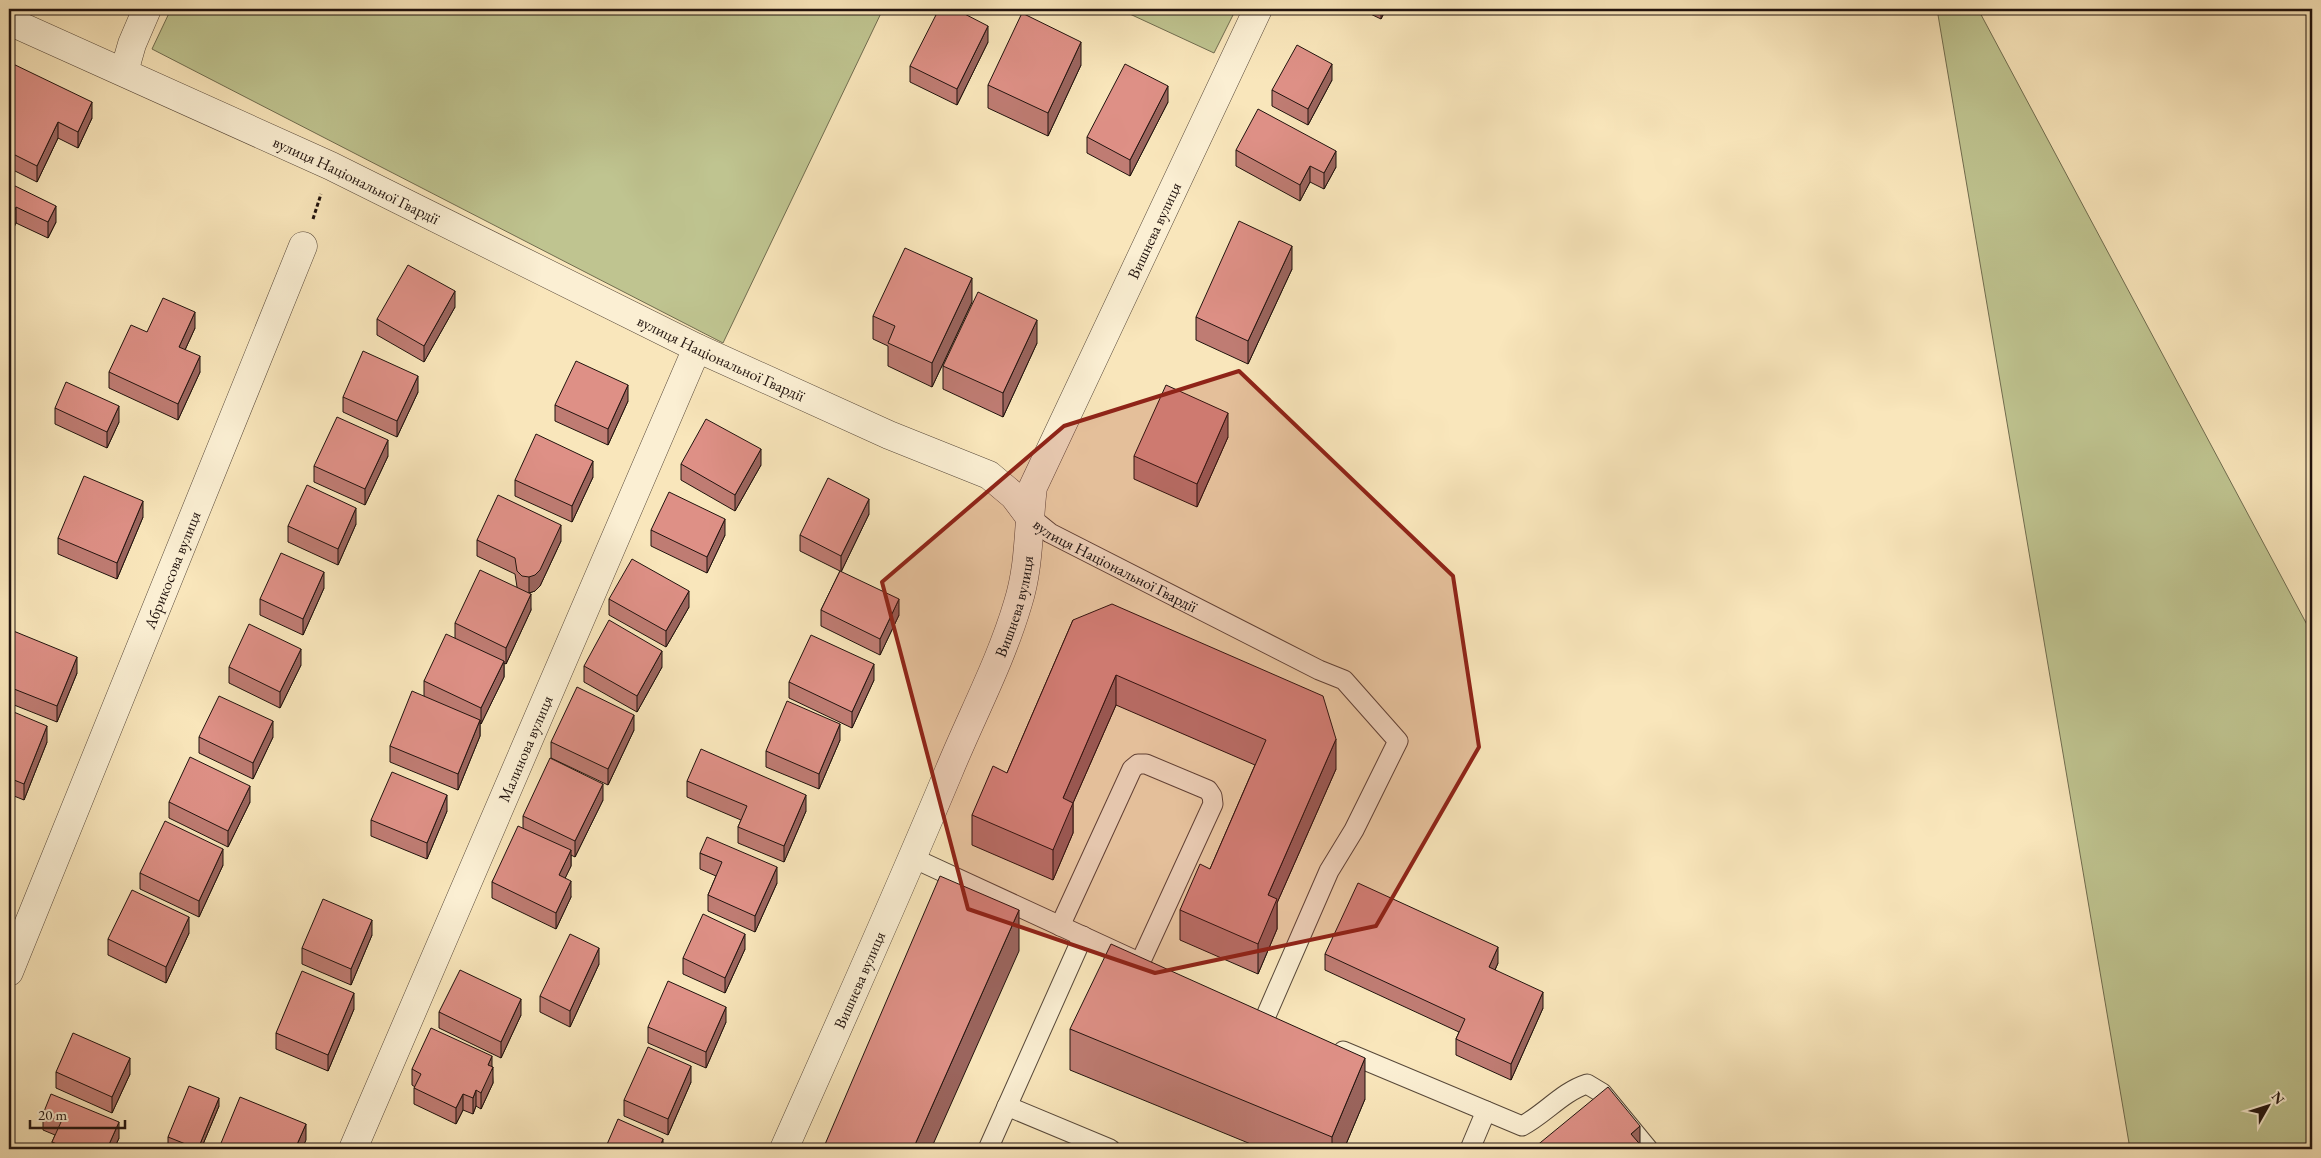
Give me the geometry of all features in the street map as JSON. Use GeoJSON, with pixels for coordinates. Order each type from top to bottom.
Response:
{"type":"FeatureCollection","features":[{"type":"Feature","properties":{"kind":"street"},"geometry":{"type":"LineString","coordinates":[[124,72],[132,44],[147,9]]}},
{"type":"Feature","properties":{"kind":"street","name":"Вишнева вулиця"},"geometry":{"type":"LineString","coordinates":[[784,1149],[987,686],[1018,603],[1029,557],[1029,516],[1033,487],[1258,9]]}},
{"type":"Feature","properties":{"kind":"street","name":"вулиця Національної Гвардії"},"geometry":{"type":"LineString","coordinates":[[9,21],[332,166],[697,348],[889,435],[989,475],[1014,496],[1029,516]]}},
{"type":"Feature","properties":{"kind":"street","name":"Абрикосова вулиця"},"geometry":{"type":"LineString","coordinates":[[9,972],[303,246]]}},
{"type":"Feature","properties":{"kind":"street","name":"Малинова вулиця"},"geometry":{"type":"LineString","coordinates":[[353,1149],[697,348]]}},
{"type":"Feature","properties":{"kind":"lane","name":"вулиця Національної Гвардії"},"geometry":{"type":"LineString","coordinates":[[1029,516],[1050,533],[1319,670],[1344,680],[1398,741],[1354,830],[1329,871],[1265,1018]]}},
{"type":"Feature","properties":{"kind":"lane"},"geometry":{"type":"LineString","coordinates":[[1060,926],[1132,769],[1138,764],[1146,764],[1208,790],[1212,796],[1213,804],[1140,963]]}},
{"type":"Feature","properties":{"kind":"lane"},"geometry":{"type":"LineString","coordinates":[[913,858],[1158,971]]}},
{"type":"Feature","properties":{"kind":"lane"},"geometry":{"type":"LineString","coordinates":[[988,1149],[1083,936]]}},
{"type":"Feature","properties":{"kind":"lane"},"geometry":{"type":"LineString","coordinates":[[1247,1010],[1283,1026]]}},
{"type":"Feature","properties":{"kind":"lane"},"geometry":{"type":"LineString","coordinates":[[1329,1045],[1522,1126],[1534,1120],[1572,1089],[1587,1084],[1602,1093],[1648,1149]]}},
{"type":"Feature","properties":{"kind":"lane"},"geometry":{"type":"LineString","coordinates":[[1007,1106],[1110,1149]]}},
{"type":"Feature","properties":{"kind":"lane"},"geometry":{"type":"LineString","coordinates":[[1470,1149],[1486,1111]]}},
{"type":"Feature","properties":{"kind":"path"},"geometry":{"type":"LineString","coordinates":[[303,246],[332,166]]}},
{"type":"Feature","properties":{"kind":"highlighted area"},"geometry":{"type":"Polygon","coordinates":[[[1239,371],[1453,576],[1479,747],[1376,926],[1155,973],[968,909],[882,582],[1064,426],[1239,371]]]}},
{"type":"Feature","properties":{"kind":"green space"},"geometry":{"type":"Polygon","coordinates":[[[171,9],[883,9],[723,343],[152,49],[171,9]]]}},
{"type":"Feature","properties":{"kind":"green space"},"geometry":{"type":"Polygon","coordinates":[[[1119,9],[1236,9],[1214,53],[1119,9]]]}},
{"type":"Feature","properties":{"kind":"green space"},"geometry":{"type":"Polygon","coordinates":[[[1937,9],[1978,9],[2312,634],[2312,1149],[2130,1149],[1937,9]]]}},
{"type":"Feature","properties":{"kind":"building"},"geometry":{"type":"Polygon","coordinates":[[[939,9],[955,9],[988,26],[957,89],[910,66],[939,9]]]}},
{"type":"Feature","properties":{"kind":"building"},"geometry":{"type":"Polygon","coordinates":[[[1022,13],[1081,42],[1048,113],[988,85],[1022,13]]]}},
{"type":"Feature","properties":{"kind":"building"},"geometry":{"type":"Polygon","coordinates":[[[1297,45],[1332,64],[1308,109],[1272,90],[1297,45]]]}},
{"type":"Feature","properties":{"kind":"building"},"geometry":{"type":"Polygon","coordinates":[[[9,62],[92,102],[78,132],[58,122],[37,166],[9,152],[9,62]]]}},
{"type":"Feature","properties":{"kind":"building"},"geometry":{"type":"Polygon","coordinates":[[[1125,64],[1168,86],[1130,160],[1087,137],[1125,64]]]}},
{"type":"Feature","properties":{"kind":"building"},"geometry":{"type":"Polygon","coordinates":[[[1258,109],[1336,151],[1324,173],[1310,166],[1300,185],[1236,150],[1258,109]]]}},
{"type":"Feature","properties":{"kind":"building"},"geometry":{"type":"Polygon","coordinates":[[[9,183],[56,206],[48,222],[16,207],[9,223],[9,183]]]}},
{"type":"Feature","properties":{"kind":"building"},"geometry":{"type":"Polygon","coordinates":[[[1239,221],[1292,246],[1248,341],[1196,317],[1239,221]]]}},
{"type":"Feature","properties":{"kind":"building"},"geometry":{"type":"Polygon","coordinates":[[[905,248],[972,278],[932,363],[888,343],[895,326],[873,316],[905,248]]]}},
{"type":"Feature","properties":{"kind":"building"},"geometry":{"type":"Polygon","coordinates":[[[408,265],[455,291],[424,346],[377,319],[408,265]]]}},
{"type":"Feature","properties":{"kind":"building"},"geometry":{"type":"Polygon","coordinates":[[[978,292],[1037,320],[1003,393],[943,366],[978,292]]]}},
{"type":"Feature","properties":{"kind":"building"},"geometry":{"type":"Polygon","coordinates":[[[163,298],[195,312],[179,347],[200,356],[178,404],[109,372],[131,325],[147,332],[163,298]]]}},
{"type":"Feature","properties":{"kind":"building"},"geometry":{"type":"Polygon","coordinates":[[[363,351],[418,376],[397,421],[343,397],[363,351]]]}},
{"type":"Feature","properties":{"kind":"building"},"geometry":{"type":"Polygon","coordinates":[[[576,361],[628,385],[608,429],[555,405],[576,361]]]}},
{"type":"Feature","properties":{"kind":"building"},"geometry":{"type":"Polygon","coordinates":[[[66,382],[119,406],[107,432],[55,408],[66,382]]]}},
{"type":"Feature","properties":{"kind":"building"},"geometry":{"type":"Polygon","coordinates":[[[1166,385],[1228,413],[1197,484],[1134,456],[1166,385]]]}},
{"type":"Feature","properties":{"kind":"building"},"geometry":{"type":"Polygon","coordinates":[[[337,417],[388,440],[365,489],[314,466],[337,417]]]}},
{"type":"Feature","properties":{"kind":"building"},"geometry":{"type":"Polygon","coordinates":[[[706,419],[761,449],[735,495],[681,464],[706,419]]]}},
{"type":"Feature","properties":{"kind":"building"},"geometry":{"type":"Polygon","coordinates":[[[536,434],[593,461],[572,506],[515,480],[536,434]]]}},
{"type":"Feature","properties":{"kind":"building"},"geometry":{"type":"Polygon","coordinates":[[[84,476],[143,501],[117,563],[58,538],[84,476]]]}},
{"type":"Feature","properties":{"kind":"building"},"geometry":{"type":"Polygon","coordinates":[[[828,478],[869,499],[841,556],[800,535],[828,478]]]}},
{"type":"Feature","properties":{"kind":"building"},"geometry":{"type":"Polygon","coordinates":[[[307,485],[356,508],[338,549],[288,526],[307,485]]]}},
{"type":"Feature","properties":{"kind":"building"},"geometry":{"type":"Polygon","coordinates":[[[669,492],[725,519],[707,557],[651,530],[669,492]]]}},
{"type":"Feature","properties":{"kind":"building"},"geometry":{"type":"Polygon","coordinates":[[[498,495],[561,525],[540,570],[535,575],[529,577],[522,576],[517,571],[515,558],[477,540],[498,495]]]}},
{"type":"Feature","properties":{"kind":"building"},"geometry":{"type":"Polygon","coordinates":[[[281,553],[324,572],[303,619],[260,599],[281,553]]]}},
{"type":"Feature","properties":{"kind":"building"},"geometry":{"type":"Polygon","coordinates":[[[632,559],[689,591],[666,631],[609,599],[632,559]]]}},
{"type":"Feature","properties":{"kind":"building"},"geometry":{"type":"Polygon","coordinates":[[[480,570],[531,594],[506,648],[455,623],[480,570]]]}},
{"type":"Feature","properties":{"kind":"building"},"geometry":{"type":"Polygon","coordinates":[[[840,571],[899,599],[880,639],[821,610],[840,571]]]}},
{"type":"Feature","properties":{"kind":"building"},"geometry":{"type":"Polygon","coordinates":[[[1112,604],[1323,696],[1336,739],[1268,895],[1277,899],[1258,944],[1180,910],[1200,864],[1210,869],[1266,740],[1116,675],[1063,798],[1073,803],[1053,850],[972,815],[993,766],[1007,773],[1073,620],[1112,604]]]}},
{"type":"Feature","properties":{"kind":"building"},"geometry":{"type":"Polygon","coordinates":[[[609,620],[662,651],[637,696],[584,666],[609,620]]]}},
{"type":"Feature","properties":{"kind":"building"},"geometry":{"type":"Polygon","coordinates":[[[249,624],[301,649],[280,692],[229,667],[249,624]]]}},
{"type":"Feature","properties":{"kind":"building"},"geometry":{"type":"Polygon","coordinates":[[[11,630],[77,657],[57,706],[9,687],[9,636],[11,630]]]}},
{"type":"Feature","properties":{"kind":"building"},"geometry":{"type":"Polygon","coordinates":[[[446,634],[504,661],[481,708],[424,681],[446,634]]]}},
{"type":"Feature","properties":{"kind":"building"},"geometry":{"type":"Polygon","coordinates":[[[811,635],[874,664],[852,712],[789,682],[811,635]]]}},
{"type":"Feature","properties":{"kind":"building"},"geometry":{"type":"Polygon","coordinates":[[[577,687],[634,715],[608,769],[551,742],[577,687]]]}},
{"type":"Feature","properties":{"kind":"building"},"geometry":{"type":"Polygon","coordinates":[[[412,691],[480,720],[458,774],[390,746],[412,691]]]}},
{"type":"Feature","properties":{"kind":"building"},"geometry":{"type":"Polygon","coordinates":[[[219,696],[273,721],[253,763],[199,737],[219,696]]]}},
{"type":"Feature","properties":{"kind":"building"},"geometry":{"type":"Polygon","coordinates":[[[787,701],[840,724],[819,774],[766,751],[787,701]]]}},
{"type":"Feature","properties":{"kind":"building"},"geometry":{"type":"Polygon","coordinates":[[[9,710],[47,726],[24,784],[9,778],[9,710]]]}},
{"type":"Feature","properties":{"kind":"building"},"geometry":{"type":"Polygon","coordinates":[[[701,749],[806,795],[784,846],[738,827],[747,806],[687,781],[701,749]]]}},
{"type":"Feature","properties":{"kind":"building"},"geometry":{"type":"Polygon","coordinates":[[[190,757],[250,786],[228,831],[169,802],[190,757]]]}},
{"type":"Feature","properties":{"kind":"building"},"geometry":{"type":"Polygon","coordinates":[[[550,758],[603,784],[575,841],[523,816],[550,758]]]}},
{"type":"Feature","properties":{"kind":"building"},"geometry":{"type":"Polygon","coordinates":[[[392,772],[447,795],[427,843],[371,820],[392,772]]]}},
{"type":"Feature","properties":{"kind":"building"},"geometry":{"type":"Polygon","coordinates":[[[165,821],[223,849],[199,901],[140,873],[165,821]]]}},
{"type":"Feature","properties":{"kind":"building"},"geometry":{"type":"Polygon","coordinates":[[[518,826],[571,850],[559,875],[571,881],[556,913],[492,882],[518,826]]]}},
{"type":"Feature","properties":{"kind":"building"},"geometry":{"type":"Polygon","coordinates":[[[707,837],[777,867],[755,916],[708,895],[722,862],[700,853],[707,837]]]}},
{"type":"Feature","properties":{"kind":"building"},"geometry":{"type":"Polygon","coordinates":[[[940,876],[1019,910],[913,1149],[823,1149],[940,876]]]}},
{"type":"Feature","properties":{"kind":"building"},"geometry":{"type":"Polygon","coordinates":[[[1358,883],[1498,947],[1489,967],[1543,992],[1511,1064],[1456,1039],[1465,1019],[1325,954],[1358,883]]]}},
{"type":"Feature","properties":{"kind":"building"},"geometry":{"type":"Polygon","coordinates":[[[132,890],[189,917],[166,967],[108,939],[132,890]]]}},
{"type":"Feature","properties":{"kind":"building"},"geometry":{"type":"Polygon","coordinates":[[[323,899],[372,920],[351,969],[302,948],[323,899]]]}},
{"type":"Feature","properties":{"kind":"building"},"geometry":{"type":"Polygon","coordinates":[[[703,914],[745,934],[725,978],[683,958],[703,914]]]}},
{"type":"Feature","properties":{"kind":"building"},"geometry":{"type":"Polygon","coordinates":[[[570,934],[599,948],[570,1011],[540,996],[570,934]]]}},
{"type":"Feature","properties":{"kind":"building"},"geometry":{"type":"Polygon","coordinates":[[[1111,944],[1365,1058],[1332,1137],[1070,1029],[1111,944]]]}},
{"type":"Feature","properties":{"kind":"building"},"geometry":{"type":"Polygon","coordinates":[[[460,970],[521,999],[501,1042],[439,1012],[460,970]]]}},
{"type":"Feature","properties":{"kind":"building"},"geometry":{"type":"Polygon","coordinates":[[[302,971],[354,993],[328,1055],[276,1033],[302,971]]]}},
{"type":"Feature","properties":{"kind":"building"},"geometry":{"type":"Polygon","coordinates":[[[668,981],[726,1007],[706,1052],[648,1027],[668,981]]]}},
{"type":"Feature","properties":{"kind":"building"},"geometry":{"type":"Polygon","coordinates":[[[431,1028],[492,1056],[488,1065],[493,1067],[481,1093],[476,1090],[473,1098],[463,1094],[456,1108],[414,1088],[421,1074],[412,1069],[431,1028]]]}},
{"type":"Feature","properties":{"kind":"building"},"geometry":{"type":"Polygon","coordinates":[[[73,1033],[130,1058],[112,1097],[56,1072],[73,1033]]]}},
{"type":"Feature","properties":{"kind":"building"},"geometry":{"type":"Polygon","coordinates":[[[648,1047],[691,1066],[668,1119],[624,1100],[648,1047]]]}},
{"type":"Feature","properties":{"kind":"building"},"geometry":{"type":"Polygon","coordinates":[[[189,1086],[219,1098],[198,1149],[168,1137],[189,1086]]]}},
{"type":"Feature","properties":{"kind":"building"},"geometry":{"type":"Polygon","coordinates":[[[1608,1087],[1640,1126],[1631,1134],[1644,1149],[1537,1149],[1535,1147],[1608,1087]]]}},
{"type":"Feature","properties":{"kind":"building"},"geometry":{"type":"Polygon","coordinates":[[[51,1094],[119,1122],[107,1149],[69,1149],[52,1142],[61,1122],[43,1114],[51,1094]]]}},
{"type":"Feature","properties":{"kind":"building"},"geometry":{"type":"Polygon","coordinates":[[[240,1097],[306,1124],[295,1149],[219,1148],[240,1097]]]}},
{"type":"Feature","properties":{"kind":"building"},"geometry":{"type":"Polygon","coordinates":[[[618,1119],[663,1139],[659,1149],[605,1149],[618,1119]]]}}]}
